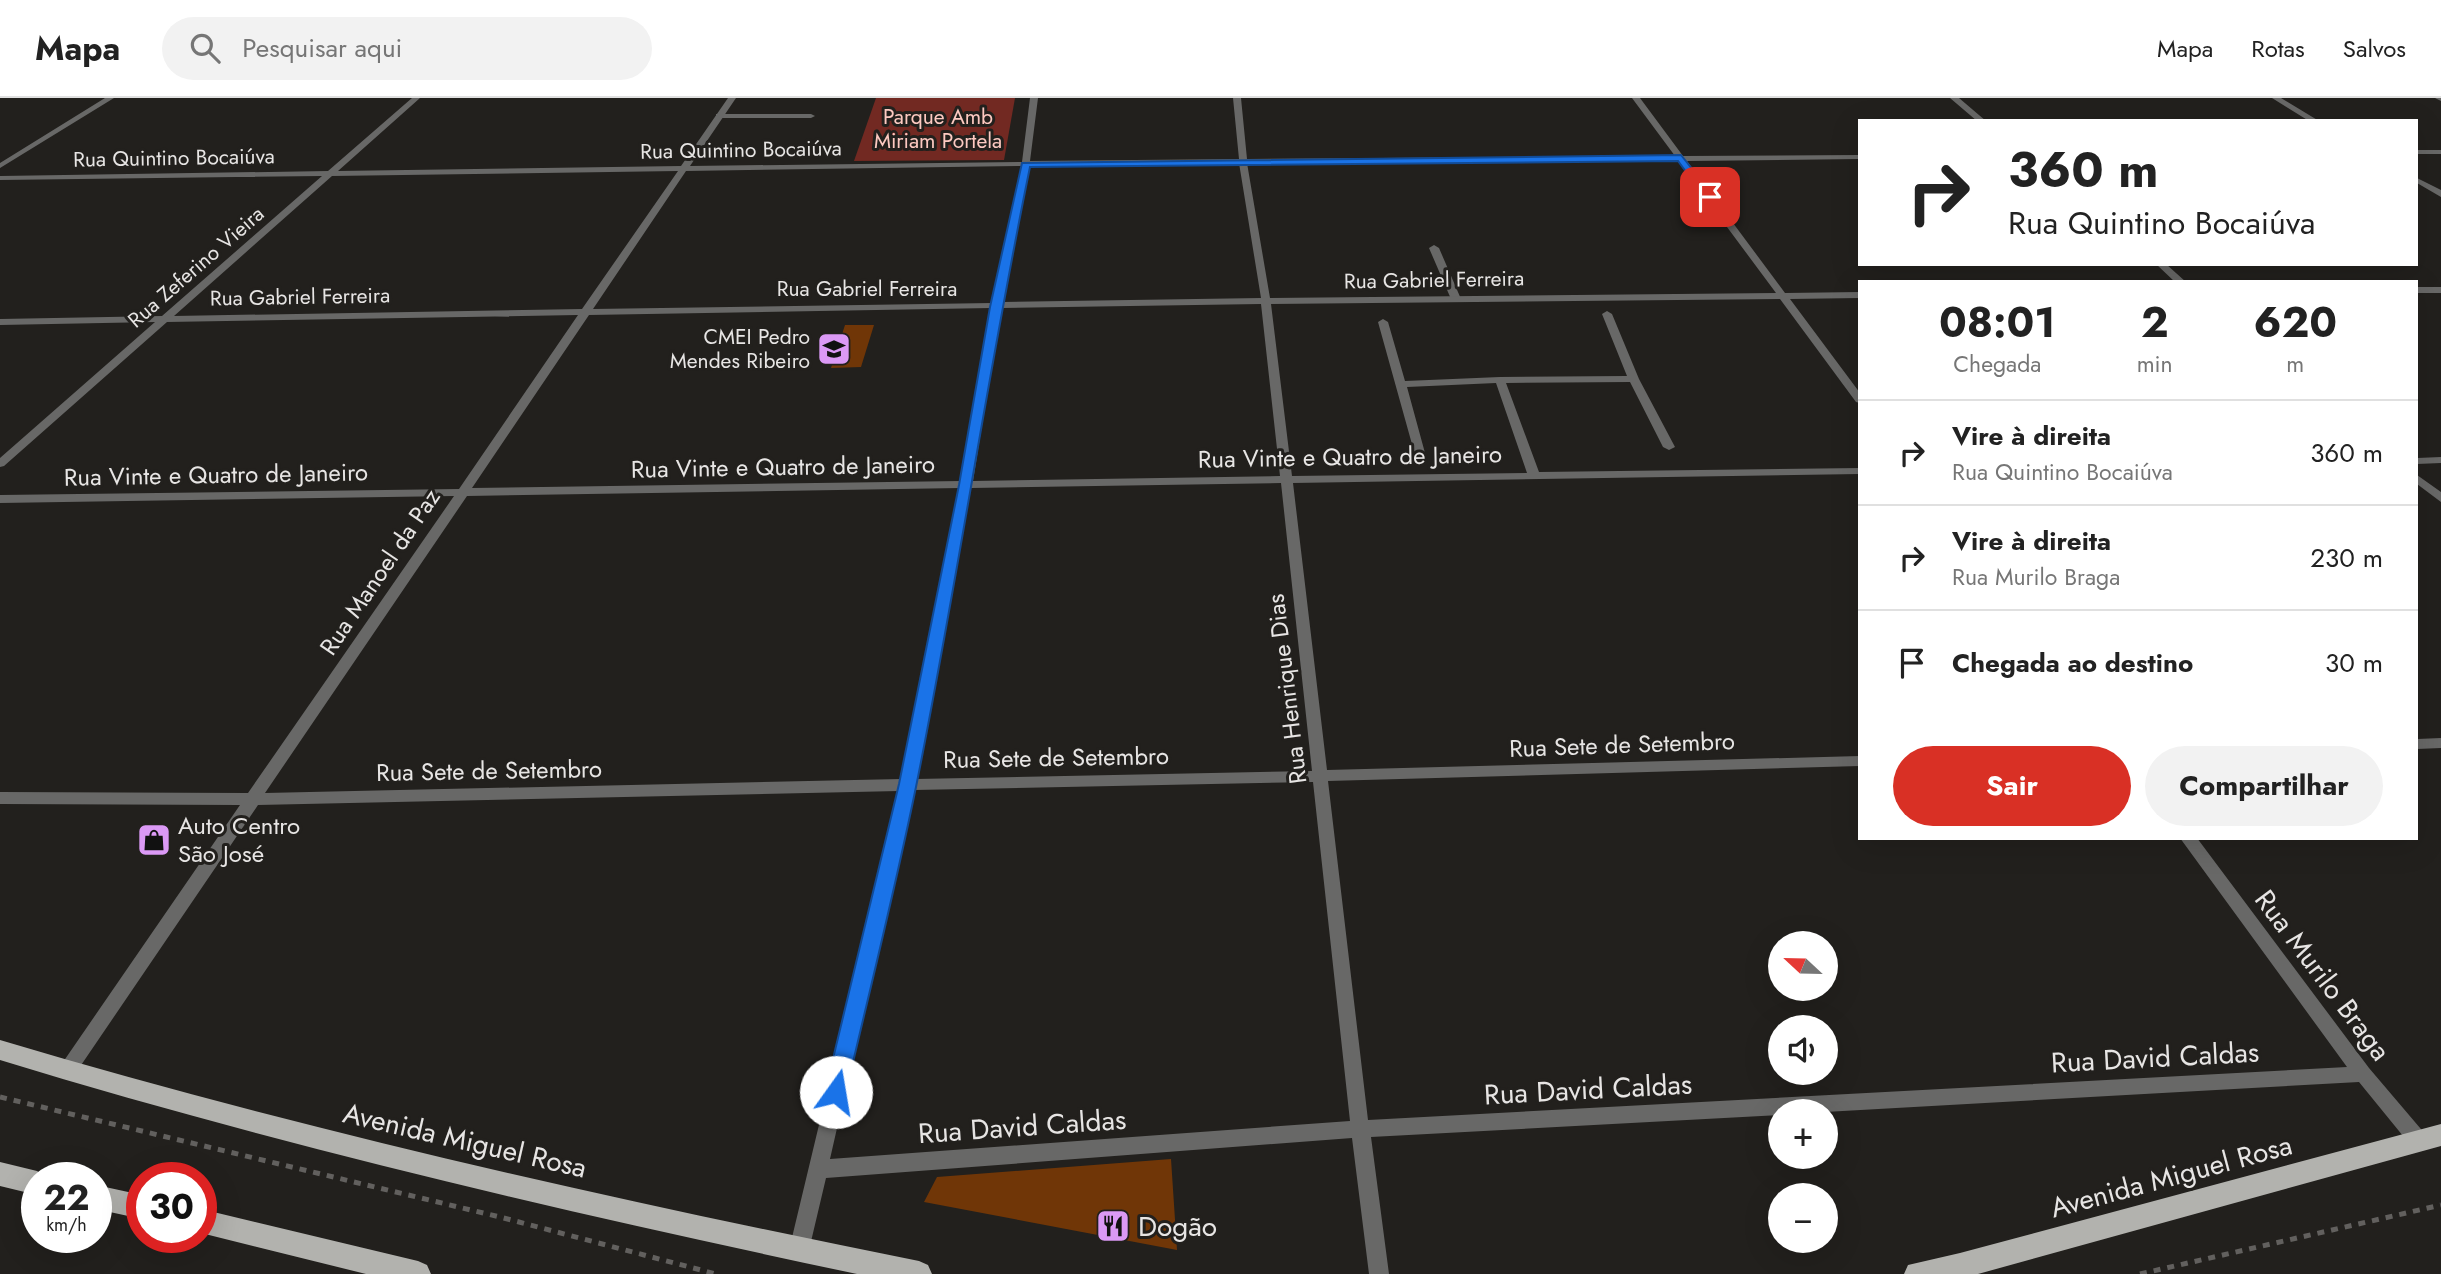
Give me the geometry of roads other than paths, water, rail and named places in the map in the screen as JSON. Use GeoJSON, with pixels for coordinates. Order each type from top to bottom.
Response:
{"type":"FeatureCollection","features":[{"type":"Feature","properties":{"kind":"main road","name":"Avenida Miguel Rosa"},"geometry":{"type":"LineString","coordinates":[[0,1050],[67,1071],[370,1152],[799,1250],[919,1274]]}},
{"type":"Feature","properties":{"kind":"main road","name":"Avenida Miguel Rosa"},"geometry":{"type":"LineString","coordinates":[[1917,1274],[1960,1266],[2430,1138]]}},
{"type":"Feature","properties":{"kind":"main road"},"geometry":{"type":"LineString","coordinates":[[0,1174],[21,1179]]}},
{"type":"Feature","properties":{"kind":"main road"},"geometry":{"type":"LineString","coordinates":[[217,1225],[418,1274]]}},
{"type":"Feature","properties":{"kind":"street"},"geometry":{"type":"LineString","coordinates":[[0,166],[110,98]]}},
{"type":"Feature","properties":{"kind":"street","name":"Rua Zeferino Vieira"},"geometry":{"type":"LineString","coordinates":[[0,464],[416,98]]}},
{"type":"Feature","properties":{"kind":"street","name":"Rua Manoel da Paz"},"geometry":{"type":"LineString","coordinates":[[67,1071],[732,98]]}},
{"type":"Feature","properties":{"kind":"street"},"geometry":{"type":"LineString","coordinates":[[799,1250],[908,784],[966,485],[996,307],[1026,164],[1034,98]]}},
{"type":"Feature","properties":{"kind":"street","name":"Rua Henrique Dias"},"geometry":{"type":"LineString","coordinates":[[1237,98],[1243,161],[1266,300],[1360,1129],[1380,1274]]}},
{"type":"Feature","properties":{"kind":"street"},"geometry":{"type":"LineString","coordinates":[[1636,98],[1858,397]]}},
{"type":"Feature","properties":{"kind":"street"},"geometry":{"type":"LineString","coordinates":[[1954,98],[1980,119]]}},
{"type":"Feature","properties":{"kind":"street"},"geometry":{"type":"LineString","coordinates":[[2276,98],[2312,119]]}},
{"type":"Feature","properties":{"kind":"street"},"geometry":{"type":"LineString","coordinates":[[719,116],[811,116]]}},
{"type":"Feature","properties":{"kind":"street"},"geometry":{"type":"LineString","coordinates":[[2418,152],[2441,152]]}},
{"type":"Feature","properties":{"kind":"street","name":"Rua Quintino Bocaiúva"},"geometry":{"type":"LineString","coordinates":[[0,178],[1243,161],[1858,158]]}},
{"type":"Feature","properties":{"kind":"street"},"geometry":{"type":"LineString","coordinates":[[2418,181],[2441,194]]}},
{"type":"Feature","properties":{"kind":"street"},"geometry":{"type":"LineString","coordinates":[[1434,248],[1456,299]]}},
{"type":"Feature","properties":{"kind":"street"},"geometry":{"type":"LineString","coordinates":[[2162,266],[2179,280]]}},
{"type":"Feature","properties":{"kind":"street"},"geometry":{"type":"LineString","coordinates":[[2418,290],[2441,290]]}},
{"type":"Feature","properties":{"kind":"street","name":"Rua Gabriel Ferreira"},"geometry":{"type":"LineString","coordinates":[[0,322],[585,311],[996,307],[1266,300],[1858,295]]}},
{"type":"Feature","properties":{"kind":"street"},"geometry":{"type":"LineString","coordinates":[[1607,314],[1634,379],[1669,447]]}},
{"type":"Feature","properties":{"kind":"street"},"geometry":{"type":"LineString","coordinates":[[1383,322],[1419,453]]}},
{"type":"Feature","properties":{"kind":"street"},"geometry":{"type":"LineString","coordinates":[[1401,384],[1634,379]]}},
{"type":"Feature","properties":{"kind":"street"},"geometry":{"type":"LineString","coordinates":[[1500,380],[1534,475]]}},
{"type":"Feature","properties":{"kind":"street"},"geometry":{"type":"LineString","coordinates":[[2418,461],[2441,460]]}},
{"type":"Feature","properties":{"kind":"street","name":"Rua Vinte e Quatro de Janeiro"},"geometry":{"type":"LineString","coordinates":[[0,499],[1858,471]]}},
{"type":"Feature","properties":{"kind":"street"},"geometry":{"type":"LineString","coordinates":[[2418,479],[2441,498]]}},
{"type":"Feature","properties":{"kind":"street"},"geometry":{"type":"LineString","coordinates":[[2418,744],[2441,743]]}},
{"type":"Feature","properties":{"kind":"street","name":"Rua Sete de Setembro"},"geometry":{"type":"LineString","coordinates":[[0,798],[252,799],[1320,776],[1858,761]]}},
{"type":"Feature","properties":{"kind":"street","name":"Rua Murilo Braga"},"geometry":{"type":"LineString","coordinates":[[2189,840],[2363,1074],[2430,1138]]}},
{"type":"Feature","properties":{"kind":"street","name":"Rua David Caldas"},"geometry":{"type":"LineString","coordinates":[[818,1169],[1360,1129],[2363,1074]]}},
{"type":"Feature","properties":{"kind":"place","name":"CMEI Pedro Mendes Ribeiro"},"geometry":{"type":"Point","coordinates":[834,349]}},
{"type":"Feature","properties":{"kind":"place","name":"Auto Centro São José"},"geometry":{"type":"Point","coordinates":[154,840]}},
{"type":"Feature","properties":{"kind":"place","name":"Dogão"},"geometry":{"type":"Point","coordinates":[1113,1226]}},
{"type":"Feature","properties":{"kind":"park label","name":"Parque Amb Miriam Portela"},"geometry":{"type":"Point","coordinates":[938,129]}}]}
